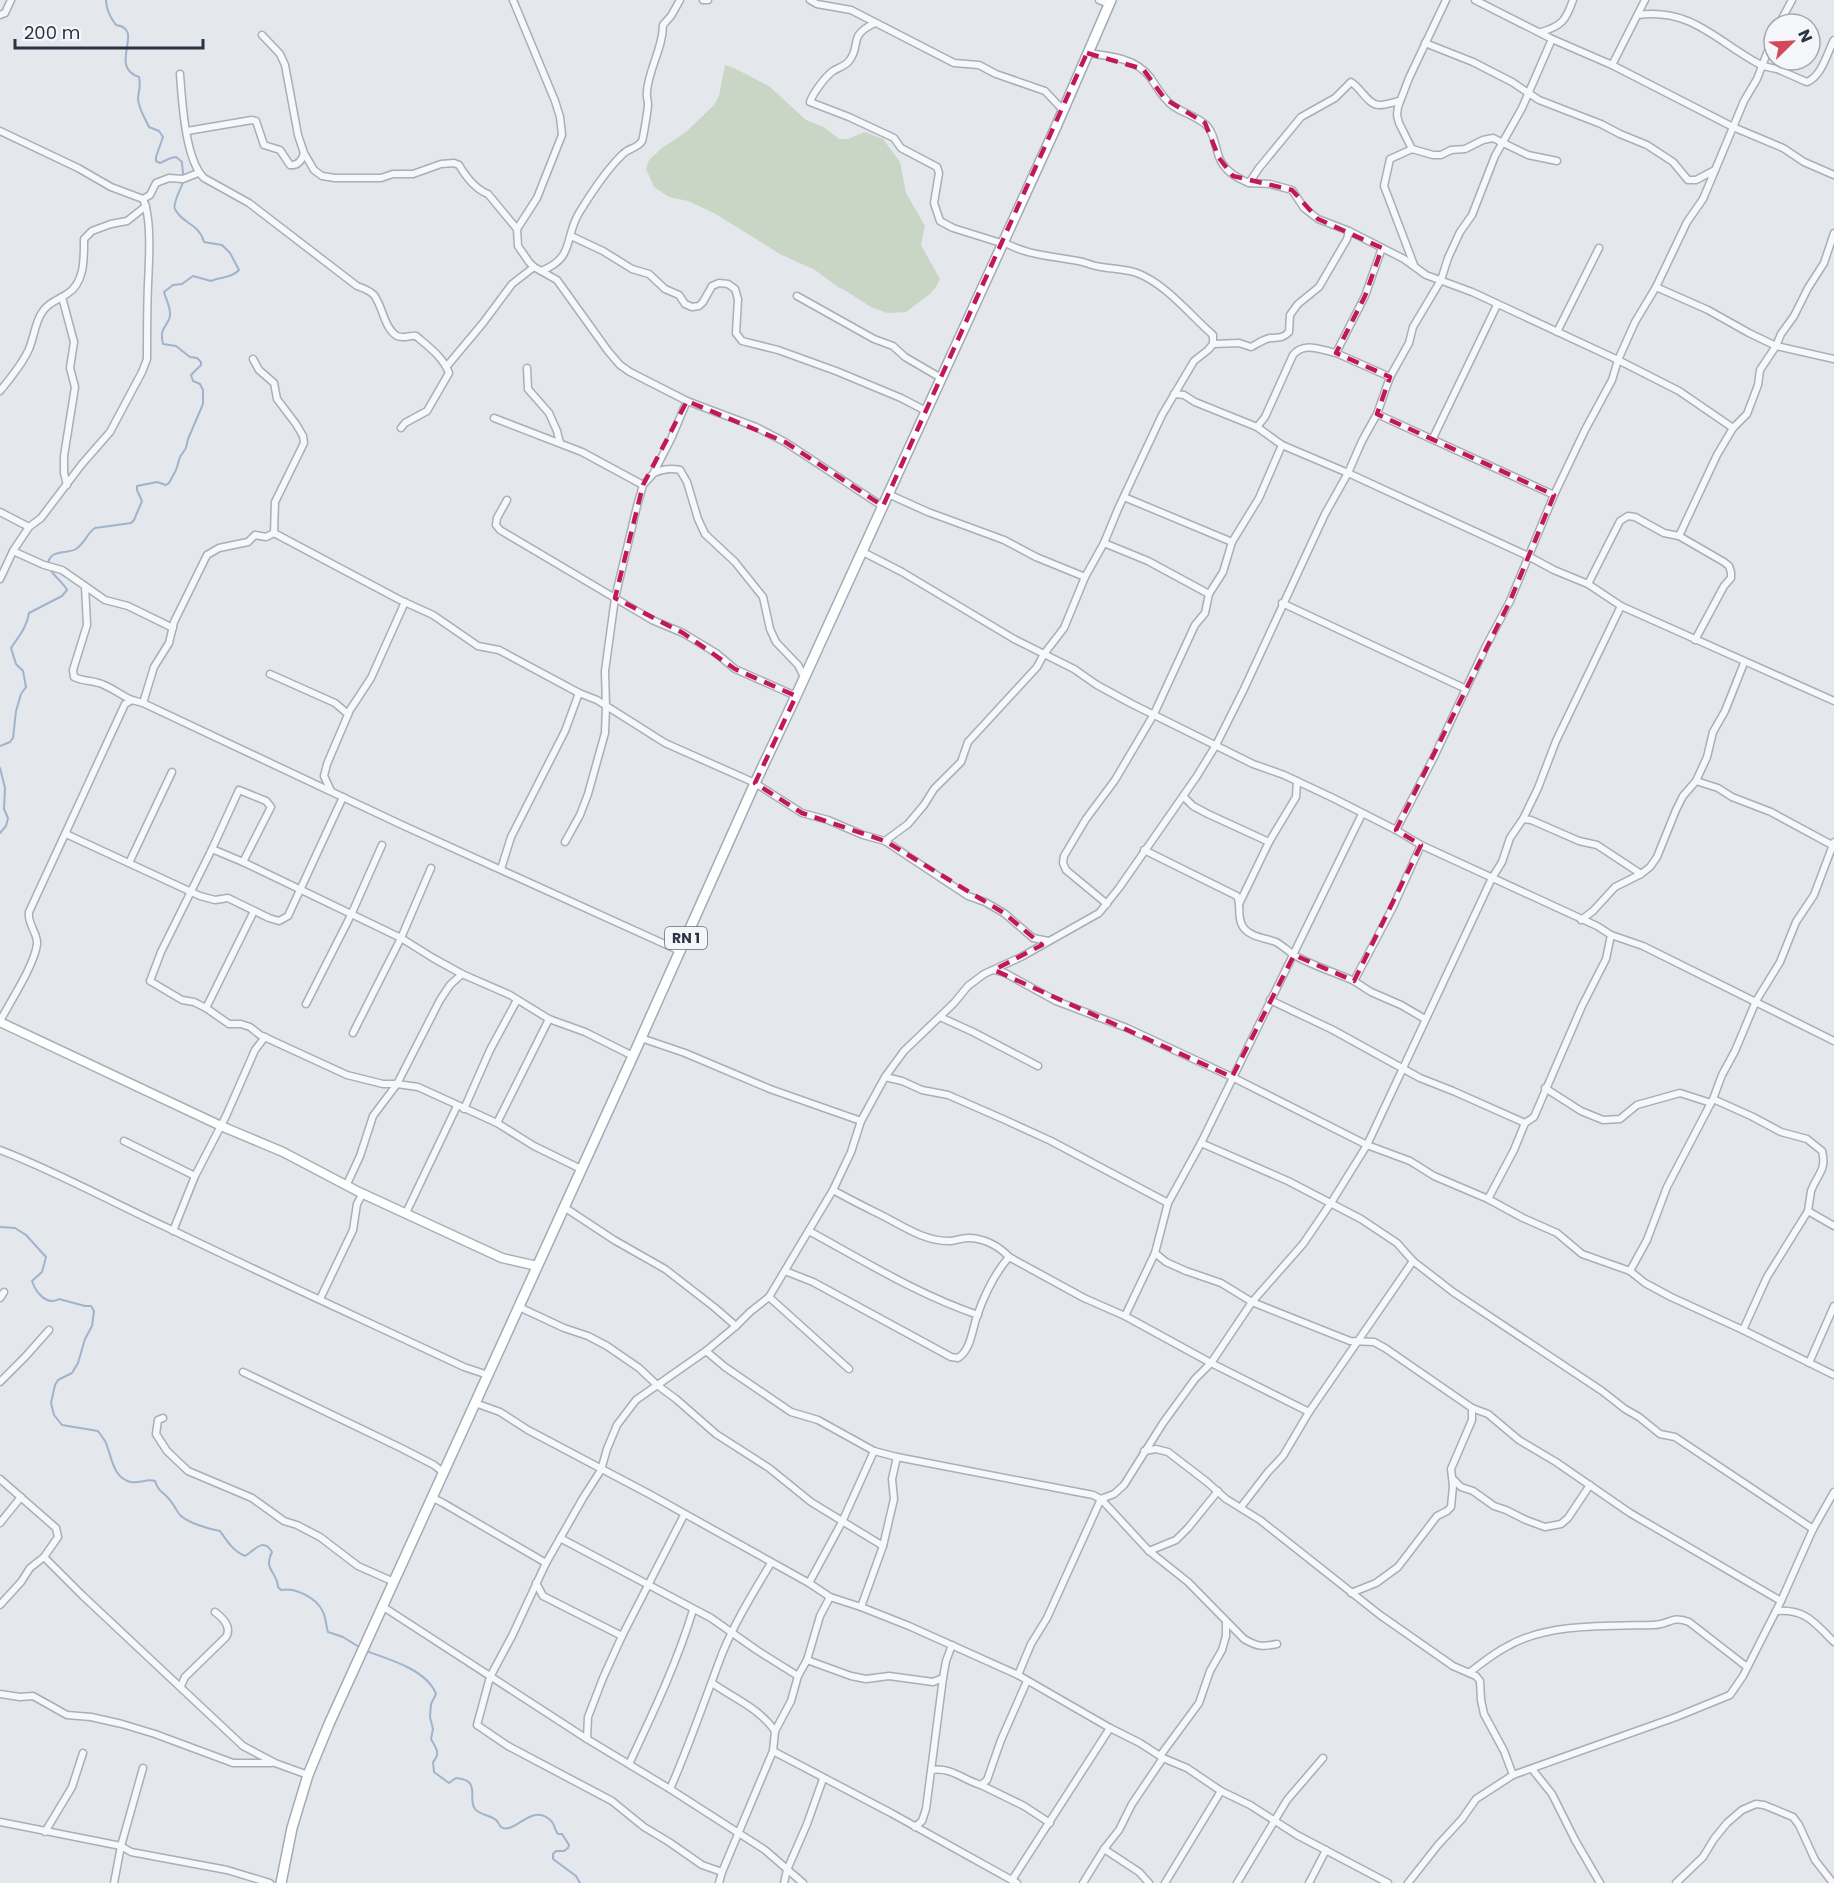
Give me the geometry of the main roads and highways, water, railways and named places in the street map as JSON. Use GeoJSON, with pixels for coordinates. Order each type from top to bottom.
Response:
{"type":"FeatureCollection","features":[{"type":"Feature","properties":{"kind":"main road","name":"RN 1"},"geometry":{"type":"LineString","coordinates":[[281,1883],[292,1828],[308,1775],[328,1724],[433,1498],[1110,2]]}},
{"type":"Feature","properties":{"kind":"waterway"},"geometry":{"type":"LineString","coordinates":[[0,746],[10,742],[13,738],[16,711],[21,694],[26,687],[23,671],[16,664],[11,648],[25,627],[29,613],[62,596],[67,590],[50,569],[49,560],[53,555],[76,549],[95,528],[131,523],[134,520],[142,501],[137,486],[157,482],[166,485],[169,483],[203,404],[203,390],[200,384],[193,381],[191,375],[201,365],[201,362],[176,346],[163,344],[163,331],[170,316],[164,292],[193,276],[211,281],[229,276],[239,270],[230,253],[222,245],[204,242],[198,231],[182,218],[174,207],[183,182],[182,162],[176,157],[160,163],[156,161],[163,137],[159,131],[149,127],[140,109],[139,77],[130,72],[126,65],[128,33],[124,28],[116,25],[108,10],[106,0]]}},
{"type":"Feature","properties":{"kind":"waterway"},"geometry":{"type":"LineString","coordinates":[[0,768],[5,788],[4,809],[8,818],[6,826],[0,833]]}},
{"type":"Feature","properties":{"kind":"waterway"},"geometry":{"type":"LineString","coordinates":[[0,1227],[15,1228],[26,1235],[46,1257],[42,1272],[32,1281],[42,1297],[50,1301],[59,1299],[91,1306],[94,1311],[92,1326],[85,1339],[78,1363],[72,1373],[58,1380],[55,1385],[51,1403],[54,1415],[62,1425],[98,1431],[106,1443],[114,1467],[120,1476],[131,1482],[155,1481],[159,1490],[180,1515],[193,1523],[220,1531],[241,1554],[245,1556],[265,1545],[272,1552],[269,1563],[278,1587],[281,1590],[293,1590],[311,1598],[323,1612],[328,1632],[343,1637],[359,1647]]}},
{"type":"Feature","properties":{"kind":"waterway"},"geometry":{"type":"LineString","coordinates":[[366,1651],[416,1672],[424,1678],[436,1694],[431,1704],[430,1717],[433,1729],[431,1739],[437,1753],[433,1762],[434,1772],[449,1783],[456,1778],[469,1782],[475,1809],[496,1820],[501,1827],[512,1827],[531,1816],[545,1816],[569,1845],[564,1851],[556,1851],[553,1859],[576,1876],[580,1883]]}}]}
